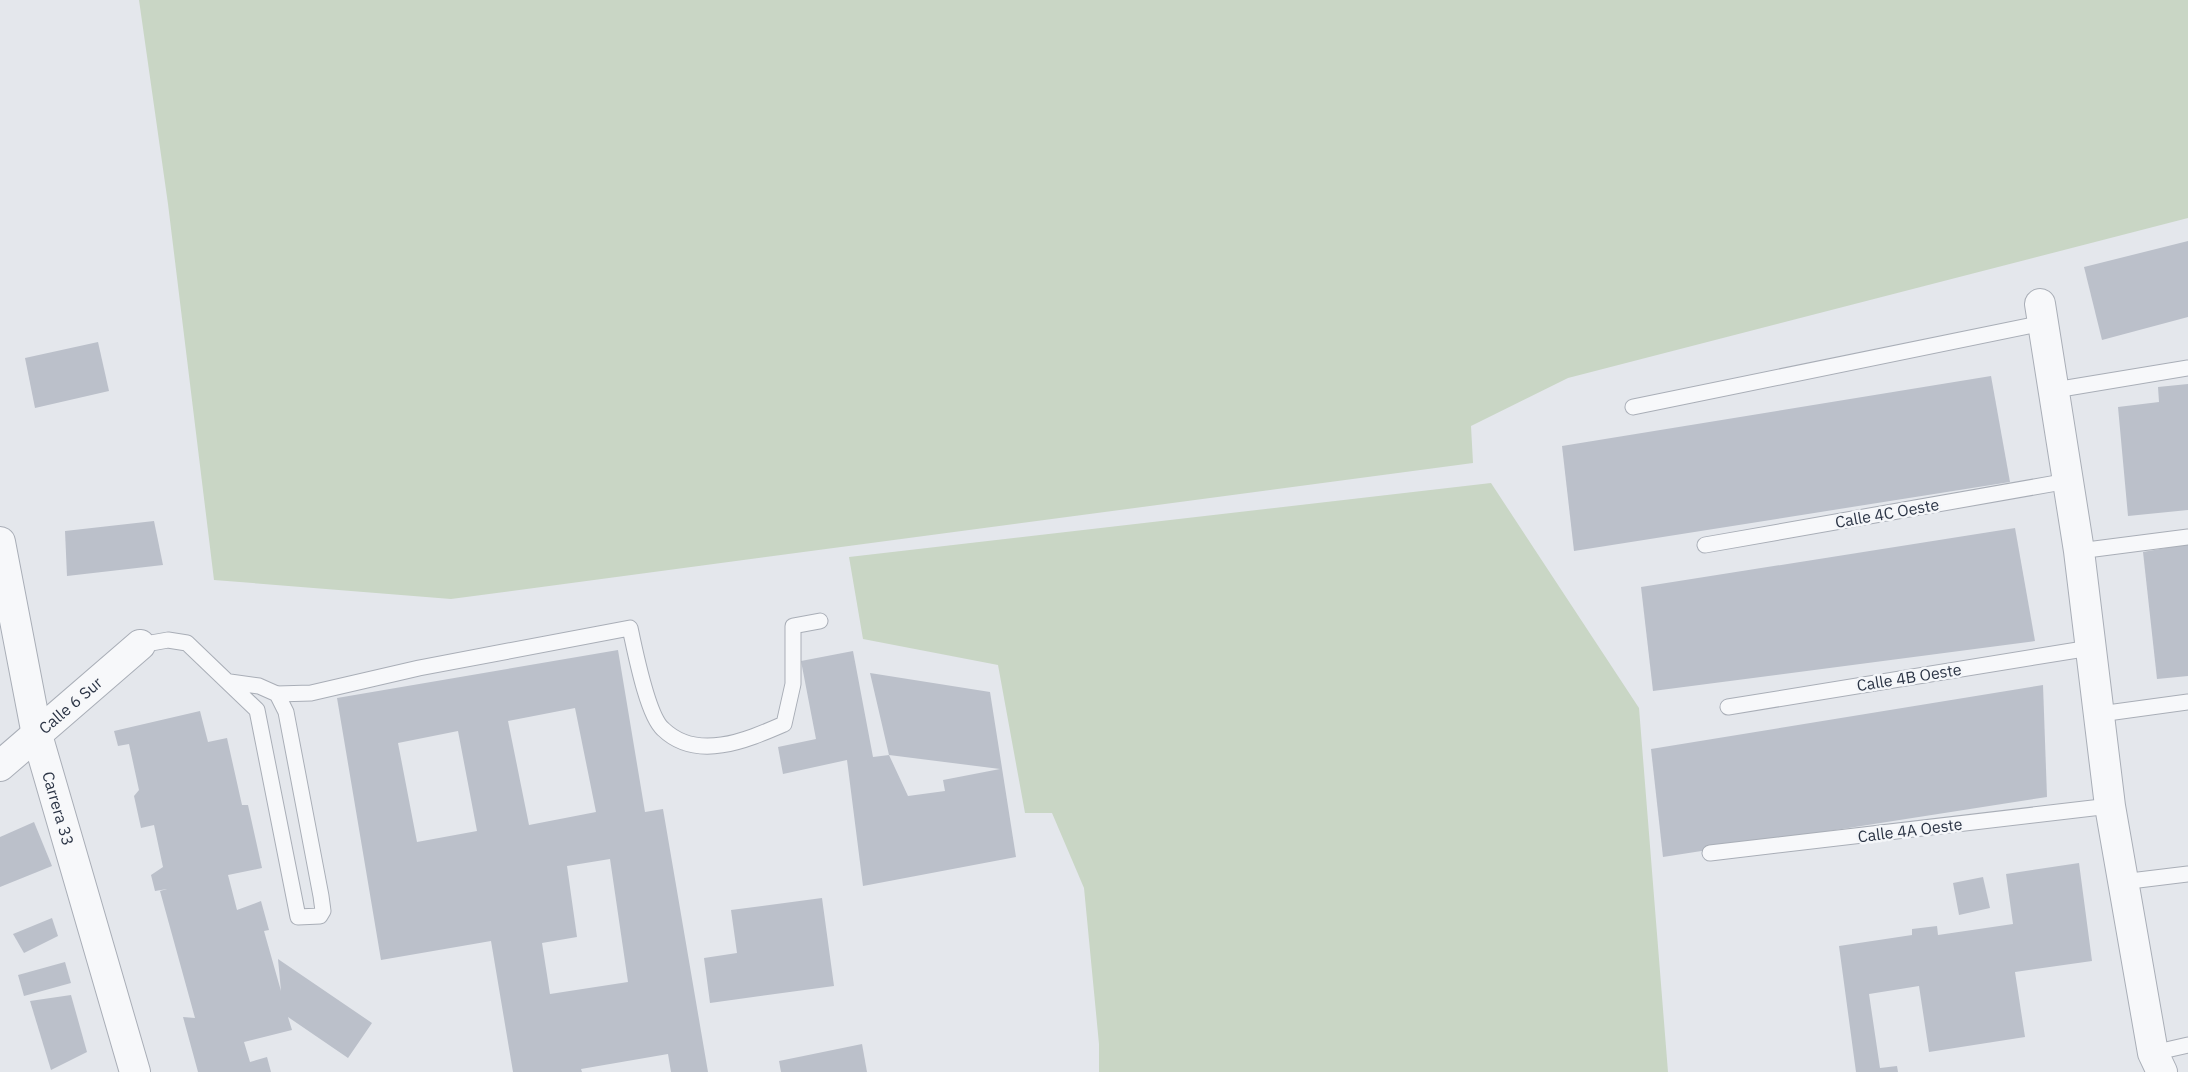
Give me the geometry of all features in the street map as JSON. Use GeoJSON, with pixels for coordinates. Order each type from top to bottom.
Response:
{"type":"FeatureCollection","features":[{"type":"Feature","properties":{"kind":"street"},"geometry":{"type":"LineString","coordinates":[[2041,314],[2079,551],[2110,806],[2122,882],[2157,1063]]}},
{"type":"Feature","properties":{"kind":"street","name":"Carrera 33"},"geometry":{"type":"LineString","coordinates":[[0,542],[5,588],[37,735],[135,1072]]}},
{"type":"Feature","properties":{"kind":"street","name":"Calle 6 Sur"},"geometry":{"type":"LineString","coordinates":[[0,766],[140,645]]}},
{"type":"Feature","properties":{"kind":"lane"},"geometry":{"type":"LineString","coordinates":[[1633,407],[2041,314]]}},
{"type":"Feature","properties":{"kind":"lane"},"geometry":{"type":"LineString","coordinates":[[2055,390],[2188,368]]}},
{"type":"Feature","properties":{"kind":"lane","name":"Calle 4C Oeste"},"geometry":{"type":"LineString","coordinates":[[1705,545],[2068,481]]}},
{"type":"Feature","properties":{"kind":"lane"},"geometry":{"type":"LineString","coordinates":[[2079,551],[2188,537]]}},
{"type":"Feature","properties":{"kind":"lane"},"geometry":{"type":"LineString","coordinates":[[230,682],[259,686],[277,694],[311,693],[419,668],[630,628],[644,690],[661,729],[691,746],[741,743],[784,724],[793,684],[793,626],[820,621]]}},
{"type":"Feature","properties":{"kind":"lane"},"geometry":{"type":"LineString","coordinates":[[140,645],[168,640],[187,643],[257,710],[292,893],[298,917],[304,919],[320,916],[323,911],[286,712],[277,694]]}},
{"type":"Feature","properties":{"kind":"lane","name":"Calle 4B Oeste"},"geometry":{"type":"LineString","coordinates":[[1728,707],[2090,648]]}},
{"type":"Feature","properties":{"kind":"lane"},"geometry":{"type":"LineString","coordinates":[[2100,714],[2188,702]]}},
{"type":"Feature","properties":{"kind":"lane","name":"Calle 4A Oeste"},"geometry":{"type":"LineString","coordinates":[[1710,853],[2110,806]]}},
{"type":"Feature","properties":{"kind":"lane"},"geometry":{"type":"LineString","coordinates":[[2122,882],[2188,874]]}},
{"type":"Feature","properties":{"kind":"lane"},"geometry":{"type":"LineString","coordinates":[[2157,1063],[2188,1045]]}},
{"type":"Feature","properties":{"kind":"green space"},"geometry":{"type":"Polygon","coordinates":[[[139,0],[2188,0],[2188,218],[1568,378],[1471,426],[1473,463],[451,599],[214,580],[168,204],[139,0]]]}},
{"type":"Feature","properties":{"kind":"green space"},"geometry":{"type":"Polygon","coordinates":[[[1491,483],[1639,708],[1668,1072],[1099,1072],[1099,1044],[1084,888],[1052,813],[1025,813],[998,665],[863,639],[849,557],[1491,483]]]}},
{"type":"Feature","properties":{"kind":"building"},"geometry":{"type":"Polygon","coordinates":[[[2188,241],[2188,317],[2102,340],[2084,267],[2188,241]]]}},
{"type":"Feature","properties":{"kind":"building"},"geometry":{"type":"Polygon","coordinates":[[[98,342],[109,391],[35,408],[25,358],[98,342]]]}},
{"type":"Feature","properties":{"kind":"building"},"geometry":{"type":"Polygon","coordinates":[[[1991,376],[2010,482],[1574,551],[1562,446],[1991,376]]]}},
{"type":"Feature","properties":{"kind":"building"},"geometry":{"type":"Polygon","coordinates":[[[2188,384],[2188,510],[2128,516],[2118,407],[2159,402],[2158,387],[2188,384]]]}},
{"type":"Feature","properties":{"kind":"building"},"geometry":{"type":"Polygon","coordinates":[[[154,521],[163,565],[67,576],[65,531],[154,521]]]}},
{"type":"Feature","properties":{"kind":"building"},"geometry":{"type":"Polygon","coordinates":[[[2015,528],[2035,641],[1653,691],[1641,587],[2015,528]]]}},
{"type":"Feature","properties":{"kind":"building"},"geometry":{"type":"Polygon","coordinates":[[[2188,544],[2188,676],[2157,679],[2143,552],[2188,544]]]}},
{"type":"Feature","properties":{"kind":"building"},"geometry":{"type":"Polygon","coordinates":[[[618,650],[645,812],[663,809],[708,1072],[671,1072],[668,1054],[581,1069],[582,1072],[513,1072],[491,941],[381,960],[337,698],[618,650]],[[575,708],[508,721],[529,825],[596,812],[575,708]],[[458,731],[398,743],[417,842],[477,831],[458,731]],[[610,859],[567,866],[577,937],[542,943],[550,994],[628,982],[610,859]]]}},
{"type":"Feature","properties":{"kind":"building"},"geometry":{"type":"Polygon","coordinates":[[[853,651],[873,757],[889,755],[870,673],[990,692],[1016,857],[863,886],[847,760],[783,774],[778,747],[816,739],[801,661],[853,651]],[[889,755],[908,796],[945,791],[943,780],[1000,769],[889,755]]]}},
{"type":"Feature","properties":{"kind":"building"},"geometry":{"type":"Polygon","coordinates":[[[2043,685],[2047,797],[1663,857],[1651,749],[2043,685]]]}},
{"type":"Feature","properties":{"kind":"building"},"geometry":{"type":"Polygon","coordinates":[[[200,711],[208,742],[227,738],[242,805],[248,805],[262,868],[228,875],[237,910],[261,901],[269,930],[264,931],[281,991],[278,959],[372,1023],[348,1058],[288,1017],[292,1030],[244,1042],[250,1062],[267,1057],[271,1072],[198,1072],[183,1017],[195,1018],[160,891],[167,889],[155,891],[151,875],[163,867],[154,825],[141,828],[134,796],[139,790],[129,744],[118,746],[114,731],[200,711]]]}},
{"type":"Feature","properties":{"kind":"building"},"geometry":{"type":"Polygon","coordinates":[[[34,822],[52,866],[0,887],[0,837],[34,822]]]}},
{"type":"Feature","properties":{"kind":"building"},"geometry":{"type":"Polygon","coordinates":[[[2079,863],[2092,961],[2015,972],[2025,1037],[1929,1052],[1919,986],[1869,994],[1880,1068],[1897,1066],[1898,1072],[1856,1072],[1839,946],[1912,935],[1912,929],[1937,926],[1938,935],[2013,924],[2006,874],[2079,863]]]}},
{"type":"Feature","properties":{"kind":"building"},"geometry":{"type":"Polygon","coordinates":[[[1983,877],[1990,908],[1959,915],[1953,883],[1983,877]]]}},
{"type":"Feature","properties":{"kind":"building"},"geometry":{"type":"Polygon","coordinates":[[[822,898],[834,986],[710,1003],[704,958],[737,953],[731,910],[822,898]]]}},
{"type":"Feature","properties":{"kind":"building"},"geometry":{"type":"Polygon","coordinates":[[[52,918],[58,936],[24,953],[13,934],[52,918]]]}},
{"type":"Feature","properties":{"kind":"building"},"geometry":{"type":"Polygon","coordinates":[[[65,962],[71,983],[24,996],[18,975],[65,962]]]}},
{"type":"Feature","properties":{"kind":"building"},"geometry":{"type":"Polygon","coordinates":[[[71,995],[87,1052],[51,1070],[30,1001],[71,995]]]}},
{"type":"Feature","properties":{"kind":"building"},"geometry":{"type":"Polygon","coordinates":[[[862,1044],[867,1072],[781,1072],[779,1061],[862,1044]]]}}]}
